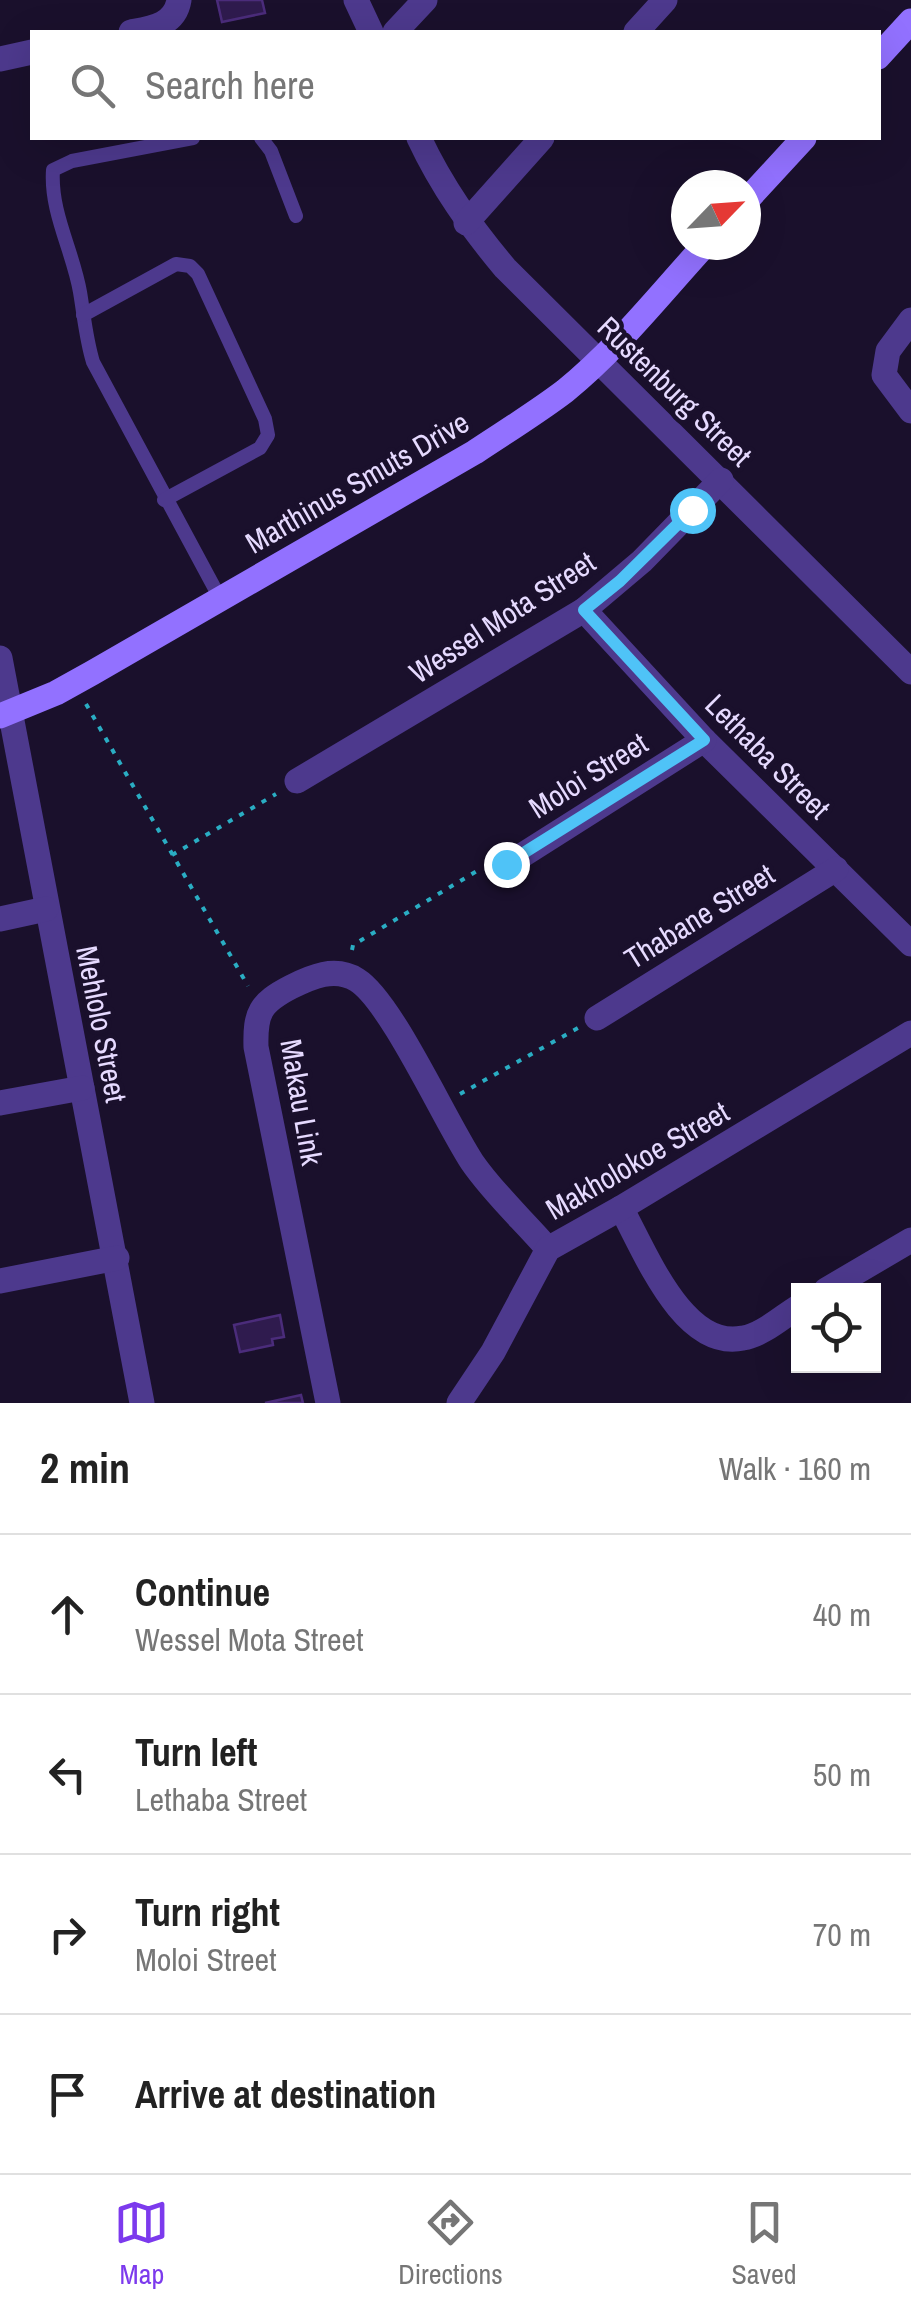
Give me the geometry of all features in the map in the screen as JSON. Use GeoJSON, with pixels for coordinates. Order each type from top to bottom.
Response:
{"type":"FeatureCollection","features":[{"type":"Feature","properties":{"kind":"street"},"geometry":{"type":"LineString","coordinates":[[143,30],[172,17],[178,0]]}},
{"type":"Feature","properties":{"kind":"street"},"geometry":{"type":"LineString","coordinates":[[356,0],[371,30]]}},
{"type":"Feature","properties":{"kind":"street"},"geometry":{"type":"LineString","coordinates":[[397,30],[425,0]]}},
{"type":"Feature","properties":{"kind":"street"},"geometry":{"type":"LineString","coordinates":[[638,30],[665,0]]}},
{"type":"Feature","properties":{"kind":"street"},"geometry":{"type":"LineString","coordinates":[[881,54],[911,22]]}},
{"type":"Feature","properties":{"kind":"street"},"geometry":{"type":"LineString","coordinates":[[0,58],[30,52]]}},
{"type":"Feature","properties":{"kind":"street","name":"Rustenburg Street"},"geometry":{"type":"LineString","coordinates":[[420,140],[466,223],[504,268],[911,672]]}},
{"type":"Feature","properties":{"kind":"street"},"geometry":{"type":"LineString","coordinates":[[466,223],[540,140]]}},
{"type":"Feature","properties":{"kind":"street"},"geometry":{"type":"LineString","coordinates":[[761,184],[802,140]]}},
{"type":"Feature","properties":{"kind":"street","name":"Marthinus Smuts Drive"},"geometry":{"type":"LineString","coordinates":[[4,715],[74,683],[475,452],[565,390],[598,362],[691,260]]}},
{"type":"Feature","properties":{"kind":"street"},"geometry":{"type":"LineString","coordinates":[[911,320],[888,351],[884,375],[911,411]]}},
{"type":"Feature","properties":{"kind":"street","name":"Wessel Mota Street"},"geometry":{"type":"LineString","coordinates":[[298,781],[584,610],[620,581],[721,480]]}},
{"type":"Feature","properties":{"kind":"street","name":"Lethaba Street"},"geometry":{"type":"LineString","coordinates":[[584,610],[704,740],[911,944]]}},
{"type":"Feature","properties":{"kind":"street","name":"Mehlolo Street"},"geometry":{"type":"LineString","coordinates":[[0,658],[4,715],[82,1088],[142,1403]]}},
{"type":"Feature","properties":{"kind":"street","name":"Moloi Street"},"geometry":{"type":"LineString","coordinates":[[506,864],[704,740]]}},
{"type":"Feature","properties":{"kind":"street","name":"Thabane Street"},"geometry":{"type":"LineString","coordinates":[[597,1018],[836,868]]}},
{"type":"Feature","properties":{"kind":"street"},"geometry":{"type":"LineString","coordinates":[[0,919],[46,909]]}},
{"type":"Feature","properties":{"kind":"street","name":"Makau Link"},"geometry":{"type":"LineString","coordinates":[[328,1403],[256,1047],[256,1025],[260,1008],[288,988],[334,972],[347,975]]}},
{"type":"Feature","properties":{"kind":"street"},"geometry":{"type":"LineString","coordinates":[[347,975],[376,999],[488,1184],[548,1249]]}},
{"type":"Feature","properties":{"kind":"street","name":"Makholokoe Street"},"geometry":{"type":"LineString","coordinates":[[459,1403],[493,1352],[548,1249],[911,1033]]}},
{"type":"Feature","properties":{"kind":"street"},"geometry":{"type":"LineString","coordinates":[[0,1104],[82,1088]]}},
{"type":"Feature","properties":{"kind":"street"},"geometry":{"type":"LineString","coordinates":[[621,1208],[671,1296],[699,1330],[728,1339],[746,1338],[791,1311]]}},
{"type":"Feature","properties":{"kind":"street"},"geometry":{"type":"LineString","coordinates":[[838,1283],[911,1240]]}},
{"type":"Feature","properties":{"kind":"street"},"geometry":{"type":"LineString","coordinates":[[0,1281],[116,1258]]}},
{"type":"Feature","properties":{"kind":"lane"},"geometry":{"type":"LineString","coordinates":[[183,140],[72,160],[54,170],[52,190],[80,291],[93,362],[221,600]]}},
{"type":"Feature","properties":{"kind":"lane"},"geometry":{"type":"LineString","coordinates":[[263,140],[271,151],[296,216]]}},
{"type":"Feature","properties":{"kind":"lane"},"geometry":{"type":"LineString","coordinates":[[82,315],[176,264],[190,266],[198,274],[266,418],[268,436],[260,448],[164,500]]}},
{"type":"Feature","properties":{"kind":"path"},"geometry":{"type":"LineString","coordinates":[[74,683],[260,1008]]}},
{"type":"Feature","properties":{"kind":"path"},"geometry":{"type":"LineString","coordinates":[[172,855],[298,781]]}},
{"type":"Feature","properties":{"kind":"path"},"geometry":{"type":"LineString","coordinates":[[347,975],[353,945],[480,868],[506,864]]}},
{"type":"Feature","properties":{"kind":"path"},"geometry":{"type":"LineString","coordinates":[[438,1106],[597,1018]]}},
{"type":"Feature","properties":{"kind":"building"},"geometry":{"type":"Polygon","coordinates":[[[217,0],[262,0],[265,13],[222,22],[217,0]]]}},
{"type":"Feature","properties":{"kind":"building"},"geometry":{"type":"Polygon","coordinates":[[[280,1315],[284,1337],[272,1339],[273,1345],[240,1352],[234,1325],[280,1315]]]}},
{"type":"Feature","properties":{"kind":"building"},"geometry":{"type":"Polygon","coordinates":[[[301,1395],[303,1403],[265,1403],[301,1395]]]}},
{"type":"Feature","properties":{"kind":"route"},"geometry":{"type":"LineString","coordinates":[[506,864],[704,740],[584,610],[620,581],[692,510]]}}]}
